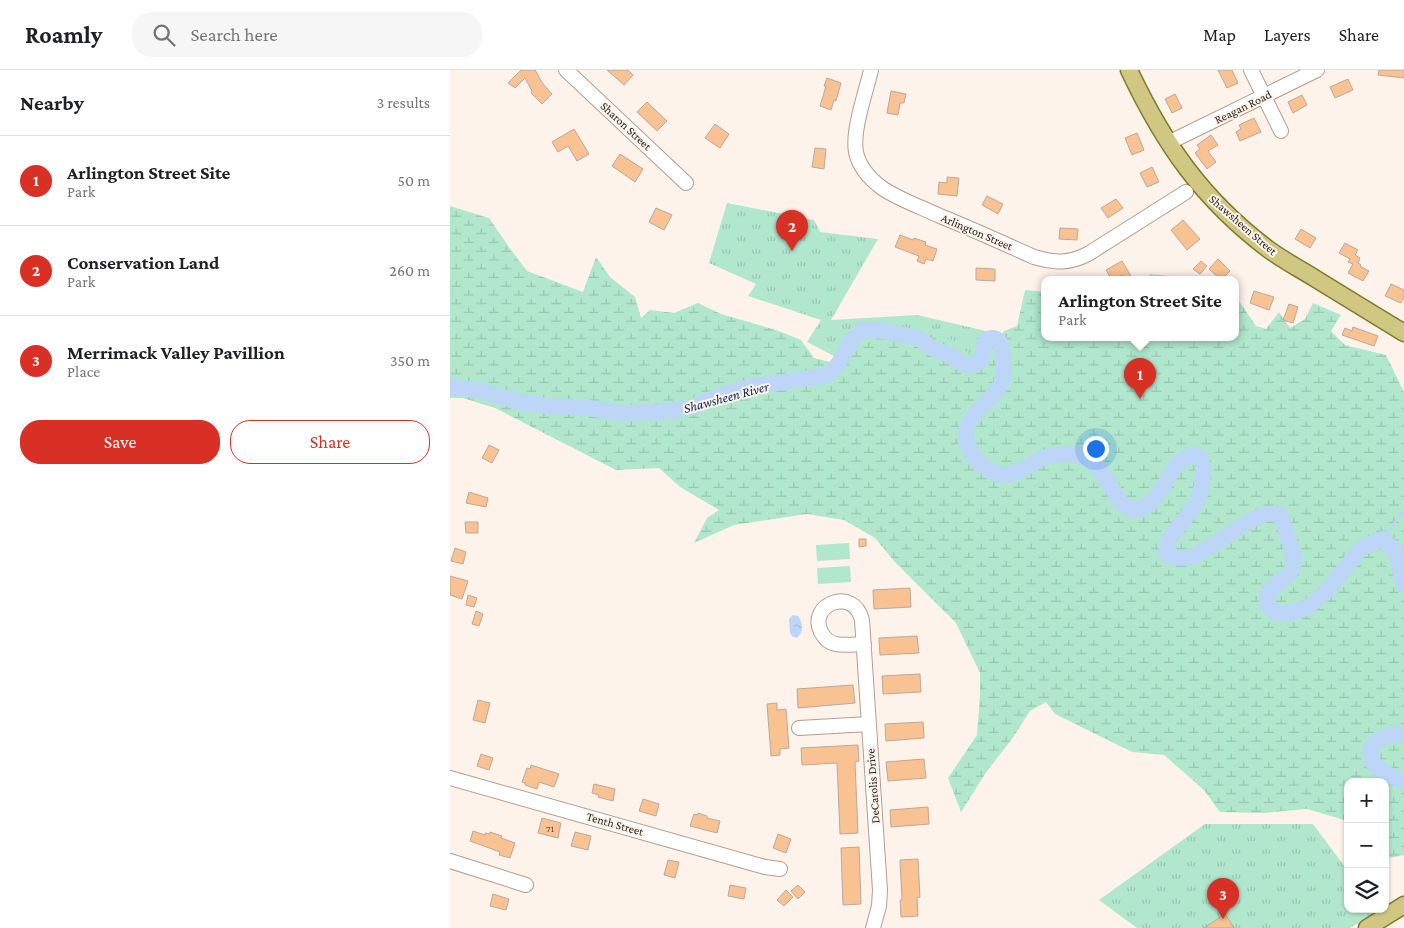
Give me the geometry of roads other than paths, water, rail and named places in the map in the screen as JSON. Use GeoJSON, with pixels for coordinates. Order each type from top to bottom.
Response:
{"type":"FeatureCollection","features":[{"type":"Feature","properties":{"kind":"main road","name":"Shawsheen Street"},"geometry":{"type":"LineString","coordinates":[[1129,70],[1168,143],[1186,169],[1216,204],[1268,249],[1404,333]]}},
{"type":"Feature","properties":{"kind":"main road"},"geometry":{"type":"LineString","coordinates":[[1367,928],[1404,905]]}},
{"type":"Feature","properties":{"kind":"street","name":"Sharon Street"},"geometry":{"type":"LineString","coordinates":[[566,70],[686,183]]}},
{"type":"Feature","properties":{"kind":"street","name":"Arlington Street"},"geometry":{"type":"LineString","coordinates":[[871,70],[857,128],[856,140],[858,156],[864,171],[882,188],[899,197],[1034,256],[1057,262],[1078,259],[1186,192]]}},
{"type":"Feature","properties":{"kind":"street"},"geometry":{"type":"LineString","coordinates":[[1251,70],[1280,131]]}},
{"type":"Feature","properties":{"kind":"street","name":"Reagan Road"},"geometry":{"type":"LineString","coordinates":[[1168,143],[1317,70]]}},
{"type":"Feature","properties":{"kind":"street","name":"DeCarolis Drive"},"geometry":{"type":"LineString","coordinates":[[864,644],[880,890],[879,906],[873,928]]}},
{"type":"Feature","properties":{"kind":"street"},"geometry":{"type":"LineString","coordinates":[[799,728],[869,724]]}},
{"type":"Feature","properties":{"kind":"street","name":"Tenth Street"},"geometry":{"type":"LineString","coordinates":[[450,778],[780,870]]}},
{"type":"Feature","properties":{"kind":"street"},"geometry":{"type":"LineString","coordinates":[[450,862],[526,885]]}},
{"type":"Feature","properties":{"kind":"water"},"geometry":{"type":"Polygon","coordinates":[[[793,615],[798,616],[802,625],[800,634],[796,638],[790,633],[789,619],[793,615]]]}},
{"type":"Feature","properties":{"kind":"waterway","name":"Shawsheen River"},"geometry":{"type":"LineString","coordinates":[[450,387],[477,390],[521,402],[547,406],[589,408],[621,413],[658,412],[690,408],[716,397],[749,387],[824,376],[834,369],[849,344],[862,330],[890,332],[918,338],[932,348],[949,355],[963,364],[972,365],[982,359],[985,341],[989,338],[994,338],[999,341],[1002,348],[1004,375],[993,396],[970,420],[966,430],[966,440],[971,452],[989,470],[1006,475],[1024,469],[1046,457],[1060,454],[1080,456],[1093,462],[1124,505],[1134,509],[1143,508],[1151,503],[1174,468],[1190,456],[1196,455],[1200,459],[1203,475],[1200,493],[1198,500],[1171,538],[1166,552],[1170,556],[1189,557],[1210,547],[1259,517],[1270,514],[1280,515],[1294,562],[1290,573],[1268,592],[1268,605],[1273,611],[1290,613],[1307,608],[1326,592],[1361,548],[1383,539],[1396,552],[1404,585]]}},
{"type":"Feature","properties":{"kind":"waterway"},"geometry":{"type":"LineString","coordinates":[[1383,539],[1404,510]]}},
{"type":"Feature","properties":{"kind":"waterway","name":"Shawsheen River"},"geometry":{"type":"LineString","coordinates":[[1404,734],[1379,739],[1372,746],[1371,754],[1373,763],[1379,769],[1404,781]]}},
{"type":"Feature","properties":{"kind":"place","name":"Conservation Land"},"geometry":{"type":"Point","coordinates":[792,251]}},
{"type":"Feature","properties":{"kind":"place","name":"Arlington Street Site"},"geometry":{"type":"Point","coordinates":[1140,399]}},
{"type":"Feature","properties":{"kind":"place","name":"Merrimack Valley Pavillion"},"geometry":{"type":"Point","coordinates":[1223,919]}}]}
